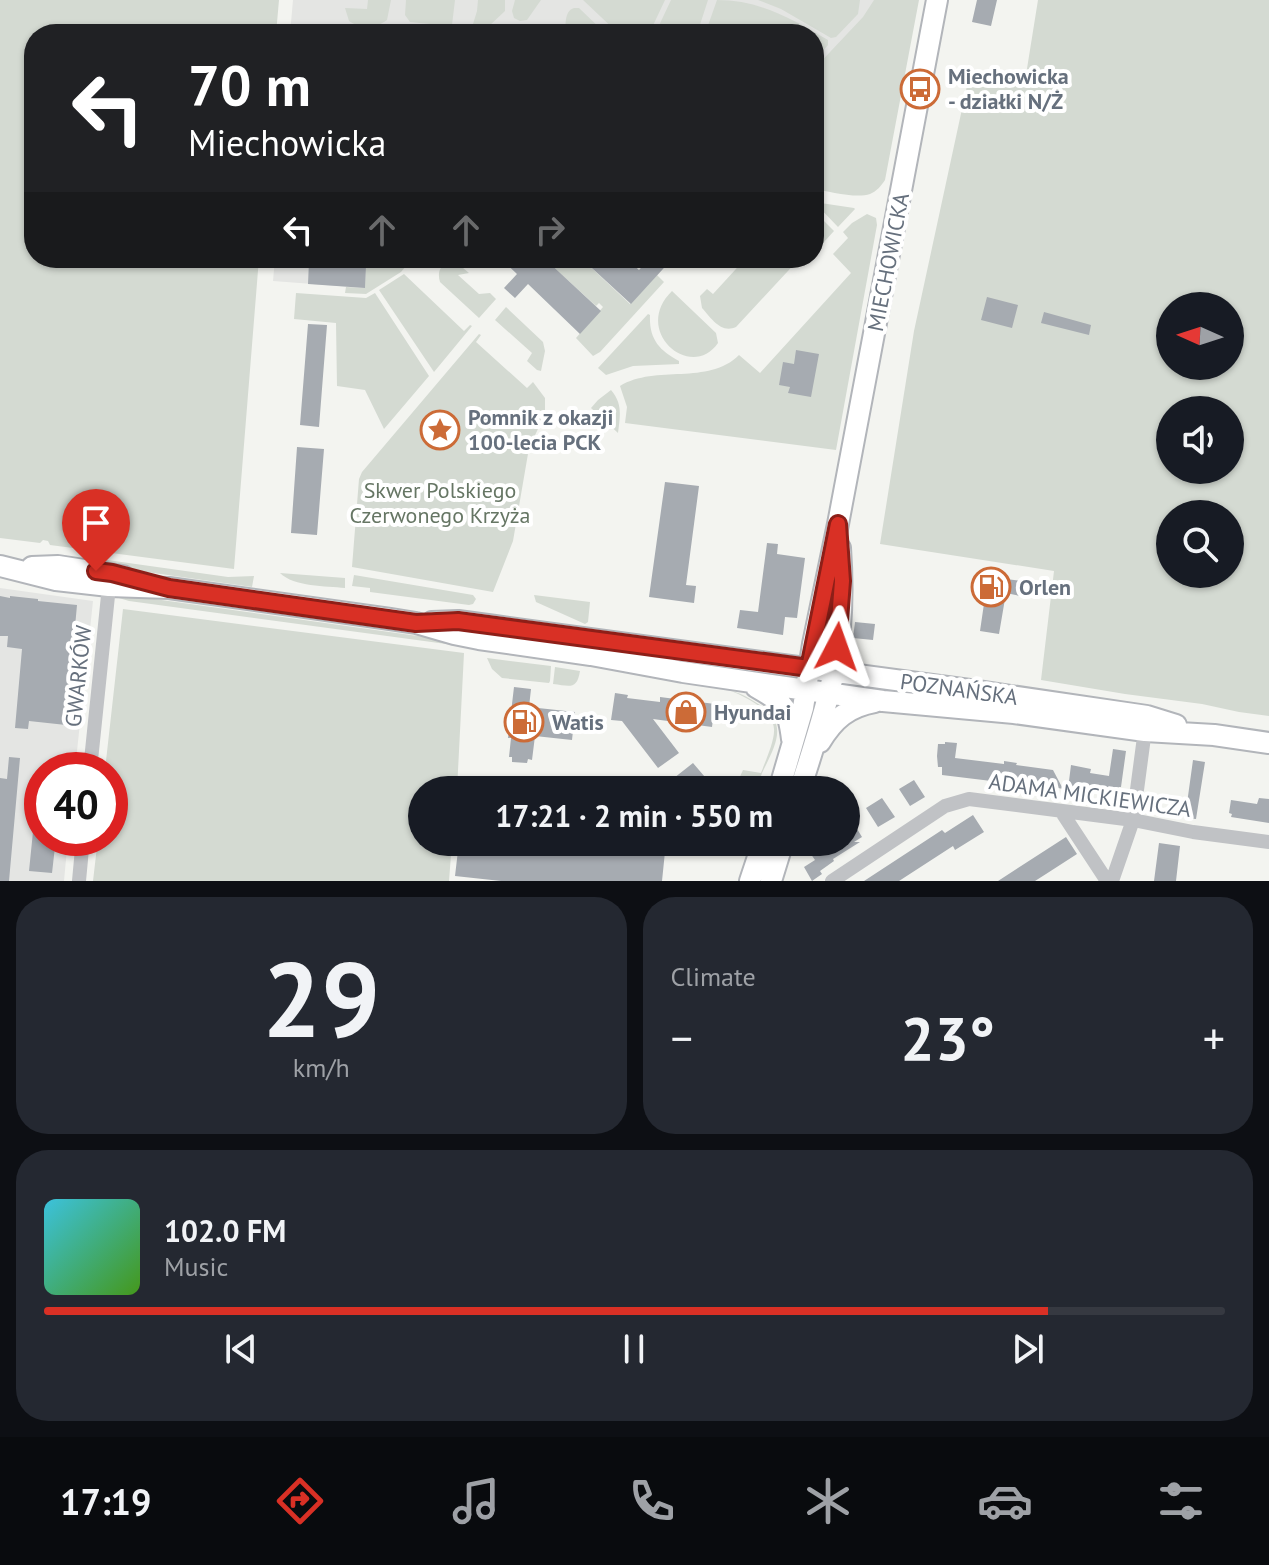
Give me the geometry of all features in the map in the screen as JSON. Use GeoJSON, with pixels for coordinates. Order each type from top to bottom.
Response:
{"type":"FeatureCollection","features":[{"type":"Feature","properties":{"kind":"main road","name":"MIECHOWICKA"},"geometry":{"type":"LineString","coordinates":[[783,776],[806,690],[937,0]]}},
{"type":"Feature","properties":{"kind":"main road","name":"MIECHOWICKA"},"geometry":{"type":"LineString","coordinates":[[804,776],[834,672],[842,581],[838,524]]}},
{"type":"Feature","properties":{"kind":"main road","name":"POZNAŃSKA"},"geometry":{"type":"LineString","coordinates":[[6,567],[58,566],[90,570],[169,588]]}},
{"type":"Feature","properties":{"kind":"main road","name":"POZNAŃSKA"},"geometry":{"type":"LineString","coordinates":[[6,567],[56,580],[169,588],[416,623],[479,639],[883,701],[1146,724]]}},
{"type":"Feature","properties":{"kind":"main road","name":"POZNAŃSKA"},"geometry":{"type":"LineString","coordinates":[[416,623],[458,621],[977,691],[1146,724],[1269,743]]}},
{"type":"Feature","properties":{"kind":"main road"},"geometry":{"type":"LineString","coordinates":[[747,682],[785,708],[793,746]]}},
{"type":"Feature","properties":{"kind":"main road"},"geometry":{"type":"LineString","coordinates":[[808,764],[831,724],[861,705],[883,701]]}},
{"type":"Feature","properties":{"kind":"main road"},"geometry":{"type":"LineString","coordinates":[[750,881],[758,856]]}},
{"type":"Feature","properties":{"kind":"main road"},"geometry":{"type":"LineString","coordinates":[[771,881],[779,856]]}},
{"type":"Feature","properties":{"kind":"street","name":"GWARKÓW"},"geometry":{"type":"LineString","coordinates":[[92,752],[109,586]]}},
{"type":"Feature","properties":{"kind":"street"},"geometry":{"type":"LineString","coordinates":[[1110,881],[1133,820],[1146,724]]}},
{"type":"Feature","properties":{"kind":"street","name":"ADAMA MICKIEWICZA"},"geometry":{"type":"LineString","coordinates":[[832,881],[945,806],[969,799],[1133,820],[1269,842]]}},
{"type":"Feature","properties":{"kind":"street"},"geometry":{"type":"LineString","coordinates":[[1061,811],[1110,881]]}},
{"type":"Feature","properties":{"kind":"street"},"geometry":{"type":"LineString","coordinates":[[79,881],[81,856]]}},
{"type":"Feature","properties":{"kind":"shaded area"},"geometry":{"type":"Polygon","coordinates":[[[293,0],[915,0],[824,142],[824,24],[291,24],[293,0]]]}},
{"type":"Feature","properties":{"kind":"shaded area"},"geometry":{"type":"Polygon","coordinates":[[[274,268],[386,268],[365,288],[273,281],[274,268]]]}},
{"type":"Feature","properties":{"kind":"shaded area"},"geometry":{"type":"Polygon","coordinates":[[[0,588],[93,601],[77,752],[24,752],[24,856],[66,856],[64,881],[0,881],[0,588]]]}},
{"type":"Feature","properties":{"kind":"green space"},"geometry":{"type":"Polygon","coordinates":[[[0,0],[279,0],[277,24],[24,24],[24,268],[258,268],[234,569],[50,545],[43,540],[40,543],[0,538],[0,0]]]}},
{"type":"Feature","properties":{"kind":"green space"},"geometry":{"type":"Polygon","coordinates":[[[368,0],[391,0],[387,20],[380,24],[349,21],[345,8],[367,9],[368,0]]]}},
{"type":"Feature","properties":{"kind":"green space"},"geometry":{"type":"Polygon","coordinates":[[[406,0],[455,0],[452,24],[410,22],[405,15],[406,0]]]}},
{"type":"Feature","properties":{"kind":"green space"},"geometry":{"type":"Polygon","coordinates":[[[478,0],[505,0],[505,11],[491,24],[473,24],[478,0]]]}},
{"type":"Feature","properties":{"kind":"green space"},"geometry":{"type":"Polygon","coordinates":[[[515,0],[541,0],[527,20],[520,21],[514,18],[512,11],[515,0]]]}},
{"type":"Feature","properties":{"kind":"green space"},"geometry":{"type":"Polygon","coordinates":[[[583,0],[665,0],[654,24],[608,24],[583,0]]]}},
{"type":"Feature","properties":{"kind":"green space"},"geometry":{"type":"Polygon","coordinates":[[[671,0],[708,0],[700,24],[660,24],[671,0]]]}},
{"type":"Feature","properties":{"kind":"green space"},"geometry":{"type":"Polygon","coordinates":[[[717,0],[762,7],[800,24],[709,24],[717,0]]]}},
{"type":"Feature","properties":{"kind":"green space"},"geometry":{"type":"Polygon","coordinates":[[[758,0],[860,0],[858,14],[836,37],[831,38],[824,34],[824,24],[807,24],[758,0]]]}},
{"type":"Feature","properties":{"kind":"green space"},"geometry":{"type":"Polygon","coordinates":[[[874,0],[919,0],[885,180],[870,194],[850,195],[824,191],[824,58],[863,17],[874,0]]]}},
{"type":"Feature","properties":{"kind":"green space"},"geometry":{"type":"Polygon","coordinates":[[[1038,0],[1269,0],[1269,716],[1041,680],[1054,571],[880,544],[914,331],[970,72],[1025,81],[1038,0]]]}},
{"type":"Feature","properties":{"kind":"green space"},"geometry":{"type":"Polygon","coordinates":[[[579,8],[596,24],[566,24],[571,10],[579,8]]]}},
{"type":"Feature","properties":{"kind":"green space"},"geometry":{"type":"Polygon","coordinates":[[[824,204],[855,209],[838,227],[824,212],[824,204]]]}},
{"type":"Feature","properties":{"kind":"green space"},"geometry":{"type":"Polygon","coordinates":[[[867,214],[876,218],[877,225],[836,450],[625,423],[627,407],[620,386],[634,380],[712,370],[739,355],[760,373],[851,273],[833,254],[848,238],[843,232],[867,214]]]}},
{"type":"Feature","properties":{"kind":"green space"},"geometry":{"type":"Polygon","coordinates":[[[824,221],[834,231],[824,242],[824,221]]]}},
{"type":"Feature","properties":{"kind":"green space"},"geometry":{"type":"Polygon","coordinates":[[[366,268],[404,268],[366,294],[345,293],[346,287],[365,288],[366,268]]]}},
{"type":"Feature","properties":{"kind":"green space"},"geometry":{"type":"Polygon","coordinates":[[[463,268],[469,273],[458,275],[479,294],[490,293],[496,299],[479,318],[440,282],[440,269],[463,268]]]}},
{"type":"Feature","properties":{"kind":"green space"},"geometry":{"type":"Polygon","coordinates":[[[555,268],[592,268],[630,304],[657,275],[664,282],[593,356],[576,338],[603,307],[599,303],[596,306],[555,268]]]}},
{"type":"Feature","properties":{"kind":"green space"},"geometry":{"type":"Polygon","coordinates":[[[737,268],[791,268],[731,329],[717,324],[702,308],[700,296],[707,289],[713,294],[737,268]]]}},
{"type":"Feature","properties":{"kind":"green space"},"geometry":{"type":"Polygon","coordinates":[[[404,274],[464,331],[472,326],[434,372],[379,290],[404,274]]]}},
{"type":"Feature","properties":{"kind":"green space"},"geometry":{"type":"Polygon","coordinates":[[[672,291],[716,333],[718,343],[707,354],[694,357],[681,354],[670,347],[661,335],[658,321],[661,306],[672,291]]]}},
{"type":"Feature","properties":{"kind":"green space"},"geometry":{"type":"Polygon","coordinates":[[[296,293],[366,298],[375,293],[429,376],[384,429],[365,390],[337,386],[336,323],[294,319],[296,293]]]}},
{"type":"Feature","properties":{"kind":"green space"},"geometry":{"type":"Polygon","coordinates":[[[506,307],[543,342],[545,351],[541,371],[527,361],[532,353],[495,320],[506,307]]]}},
{"type":"Feature","properties":{"kind":"green space"},"geometry":{"type":"Polygon","coordinates":[[[648,314],[653,337],[679,364],[633,366],[606,375],[598,368],[648,314]]]}},
{"type":"Feature","properties":{"kind":"green space","name":"Skwer Polskiego Czerwonego Krzyża"},"geometry":{"type":"Polygon","coordinates":[[[479,334],[476,342],[527,388],[533,382],[545,398],[545,414],[529,448],[513,541],[493,592],[352,567],[362,472],[479,334]]]}},
{"type":"Feature","properties":{"kind":"green space"},"geometry":{"type":"Polygon","coordinates":[[[611,390],[619,405],[618,433],[591,408],[611,390]]]}},
{"type":"Feature","properties":{"kind":"green space"},"geometry":{"type":"Polygon","coordinates":[[[86,557],[228,577],[254,576],[252,587],[83,563],[86,557]]]}},
{"type":"Feature","properties":{"kind":"green space"},"geometry":{"type":"Polygon","coordinates":[[[280,573],[345,578],[345,588],[293,581],[280,573]]]}},
{"type":"Feature","properties":{"kind":"green space"},"geometry":{"type":"Polygon","coordinates":[[[354,575],[473,595],[476,599],[469,605],[370,592],[370,588],[352,586],[354,575]]]}},
{"type":"Feature","properties":{"kind":"green space"},"geometry":{"type":"Polygon","coordinates":[[[126,595],[425,637],[461,646],[119,598],[126,595]]]}},
{"type":"Feature","properties":{"kind":"green space"},"geometry":{"type":"Polygon","coordinates":[[[534,595],[590,602],[588,622],[585,624],[536,602],[534,595]]]}},
{"type":"Feature","properties":{"kind":"green space"},"geometry":{"type":"Polygon","coordinates":[[[123,609],[464,653],[458,776],[408,776],[408,856],[451,856],[449,881],[93,881],[96,856],[128,856],[128,752],[107,752],[123,609]]]}},
{"type":"Feature","properties":{"kind":"green space"},"geometry":{"type":"Polygon","coordinates":[[[487,658],[551,666],[550,681],[502,678],[492,669],[487,658]]]}},
{"type":"Feature","properties":{"kind":"green space"},"geometry":{"type":"Polygon","coordinates":[[[555,667],[580,671],[575,684],[553,684],[555,667]]]}},
{"type":"Feature","properties":{"kind":"green space"},"geometry":{"type":"Polygon","coordinates":[[[731,691],[746,696],[769,712],[777,728],[775,746],[761,776],[740,776],[743,770],[761,773],[774,729],[769,716],[731,691]]]}},
{"type":"Feature","properties":{"kind":"building"},"geometry":{"type":"Polygon","coordinates":[[[977,0],[997,0],[991,26],[972,22],[977,0]]]}},
{"type":"Feature","properties":{"kind":"building"},"geometry":{"type":"Polygon","coordinates":[[[309,268],[366,268],[365,288],[308,284],[309,268]]]}},
{"type":"Feature","properties":{"kind":"building"},"geometry":{"type":"Polygon","coordinates":[[[511,268],[555,268],[601,311],[580,334],[528,284],[515,298],[504,288],[517,274],[511,268]]]}},
{"type":"Feature","properties":{"kind":"building"},"geometry":{"type":"Polygon","coordinates":[[[592,268],[664,268],[631,304],[592,268]]]}},
{"type":"Feature","properties":{"kind":"building"},"geometry":{"type":"Polygon","coordinates":[[[987,297],[1018,305],[1012,328],[981,320],[987,297]]]}},
{"type":"Feature","properties":{"kind":"building"},"geometry":{"type":"Polygon","coordinates":[[[1044,312],[1091,325],[1089,335],[1041,323],[1044,312]]]}},
{"type":"Feature","properties":{"kind":"building"},"geometry":{"type":"Polygon","coordinates":[[[308,324],[327,325],[319,427],[300,425],[308,324]]]}},
{"type":"Feature","properties":{"kind":"building"},"geometry":{"type":"Polygon","coordinates":[[[796,350],[819,354],[811,397],[788,393],[790,387],[779,385],[783,362],[794,364],[796,350]]]}},
{"type":"Feature","properties":{"kind":"building"},"geometry":{"type":"Polygon","coordinates":[[[297,447],[324,449],[317,535],[291,533],[297,447]]]}},
{"type":"Feature","properties":{"kind":"building"},"geometry":{"type":"Polygon","coordinates":[[[665,482],[699,486],[686,585],[696,586],[694,603],[649,597],[665,482]]]}},
{"type":"Feature","properties":{"kind":"building"},"geometry":{"type":"Polygon","coordinates":[[[767,543],[778,544],[777,554],[805,558],[797,618],[785,617],[783,635],[737,628],[740,610],[758,612],[767,543]]]}},
{"type":"Feature","properties":{"kind":"building"},"geometry":{"type":"Polygon","coordinates":[[[982,576],[1022,581],[1020,596],[1006,593],[999,634],[980,631],[986,590],[979,589],[982,576]]]}},
{"type":"Feature","properties":{"kind":"building"},"geometry":{"type":"Polygon","coordinates":[[[0,596],[77,605],[66,725],[29,721],[28,729],[15,728],[22,649],[7,647],[8,636],[0,636],[0,596]]]}},
{"type":"Feature","properties":{"kind":"building"},"geometry":{"type":"Polygon","coordinates":[[[855,622],[875,624],[873,640],[853,638],[855,622]]]}},
{"type":"Feature","properties":{"kind":"building"},"geometry":{"type":"Polygon","coordinates":[[[514,687],[531,689],[529,707],[575,712],[572,740],[535,736],[532,760],[528,759],[527,763],[512,762],[512,757],[509,757],[511,738],[508,738],[514,687]]]}},
{"type":"Feature","properties":{"kind":"building"},"geometry":{"type":"Polygon","coordinates":[[[615,693],[628,695],[627,698],[660,702],[660,697],[715,704],[712,727],[653,719],[679,753],[658,768],[622,721],[611,720],[615,693]]]}},
{"type":"Feature","properties":{"kind":"building"},"geometry":{"type":"Polygon","coordinates":[[[957,743],[955,758],[1004,764],[1004,761],[1053,770],[1063,789],[942,775],[942,767],[938,767],[938,744],[957,743]]]}},
{"type":"Feature","properties":{"kind":"building"},"geometry":{"type":"Polygon","coordinates":[[[1113,749],[1126,751],[1118,796],[1080,787],[1079,791],[1068,789],[1071,765],[1091,769],[1090,773],[1109,776],[1113,749]]]}},
{"type":"Feature","properties":{"kind":"building"},"geometry":{"type":"Polygon","coordinates":[[[9,757],[20,758],[9,881],[0,881],[0,778],[7,779],[9,757]]]}},
{"type":"Feature","properties":{"kind":"building"},"geometry":{"type":"Polygon","coordinates":[[[1193,760],[1205,762],[1196,819],[1185,818],[1193,760]]]}},
{"type":"Feature","properties":{"kind":"building"},"geometry":{"type":"Polygon","coordinates":[[[693,763],[704,776],[677,776],[693,763]]]}},
{"type":"Feature","properties":{"kind":"building"},"geometry":{"type":"Polygon","coordinates":[[[914,780],[925,797],[910,806],[899,789],[914,780]]]}},
{"type":"Feature","properties":{"kind":"building"},"geometry":{"type":"Polygon","coordinates":[[[882,798],[895,817],[878,827],[866,808],[882,798]]]}},
{"type":"Feature","properties":{"kind":"building"},"geometry":{"type":"Polygon","coordinates":[[[1259,798],[1269,799],[1269,823],[1231,817],[1231,800],[1257,804],[1259,798]]]}},
{"type":"Feature","properties":{"kind":"building"},"geometry":{"type":"Polygon","coordinates":[[[973,815],[984,832],[955,850],[953,846],[899,881],[864,881],[942,830],[945,833],[973,815]]]}},
{"type":"Feature","properties":{"kind":"building"},"geometry":{"type":"Polygon","coordinates":[[[1066,837],[1077,854],[1035,881],[998,881],[1066,837]]]}},
{"type":"Feature","properties":{"kind":"building"},"geometry":{"type":"Polygon","coordinates":[[[1159,843],[1180,846],[1176,881],[1154,881],[1159,843]]]}},
{"type":"Feature","properties":{"kind":"building"},"geometry":{"type":"Polygon","coordinates":[[[31,856],[54,856],[52,873],[29,871],[31,856]]]}},
{"type":"Feature","properties":{"kind":"building"},"geometry":{"type":"Polygon","coordinates":[[[457,856],[665,856],[662,881],[501,881],[455,876],[457,856]]]}},
{"type":"Feature","properties":{"kind":"building"},"geometry":{"type":"Polygon","coordinates":[[[812,856],[838,856],[812,881],[804,867],[815,860],[812,856]]]}},
{"type":"Feature","properties":{"kind":"place","name":"Miechowicka - działki N/Ż"},"geometry":{"type":"Point","coordinates":[920,89]}},
{"type":"Feature","properties":{"kind":"place","name":"Pomnik z okazji 100-lecia PCK"},"geometry":{"type":"Point","coordinates":[440,430]}},
{"type":"Feature","properties":{"kind":"place","name":"Orlen"},"geometry":{"type":"Point","coordinates":[991,587]}},
{"type":"Feature","properties":{"kind":"place","name":"Hyundai"},"geometry":{"type":"Point","coordinates":[686,712]}},
{"type":"Feature","properties":{"kind":"place","name":"Watis"},"geometry":{"type":"Point","coordinates":[524,722]}},
{"type":"Feature","properties":{"kind":"route"},"geometry":{"type":"LineString","coordinates":[[96,571],[169,588],[416,623],[458,621],[809,668],[838,524],[842,581],[837,647]]}}]}
